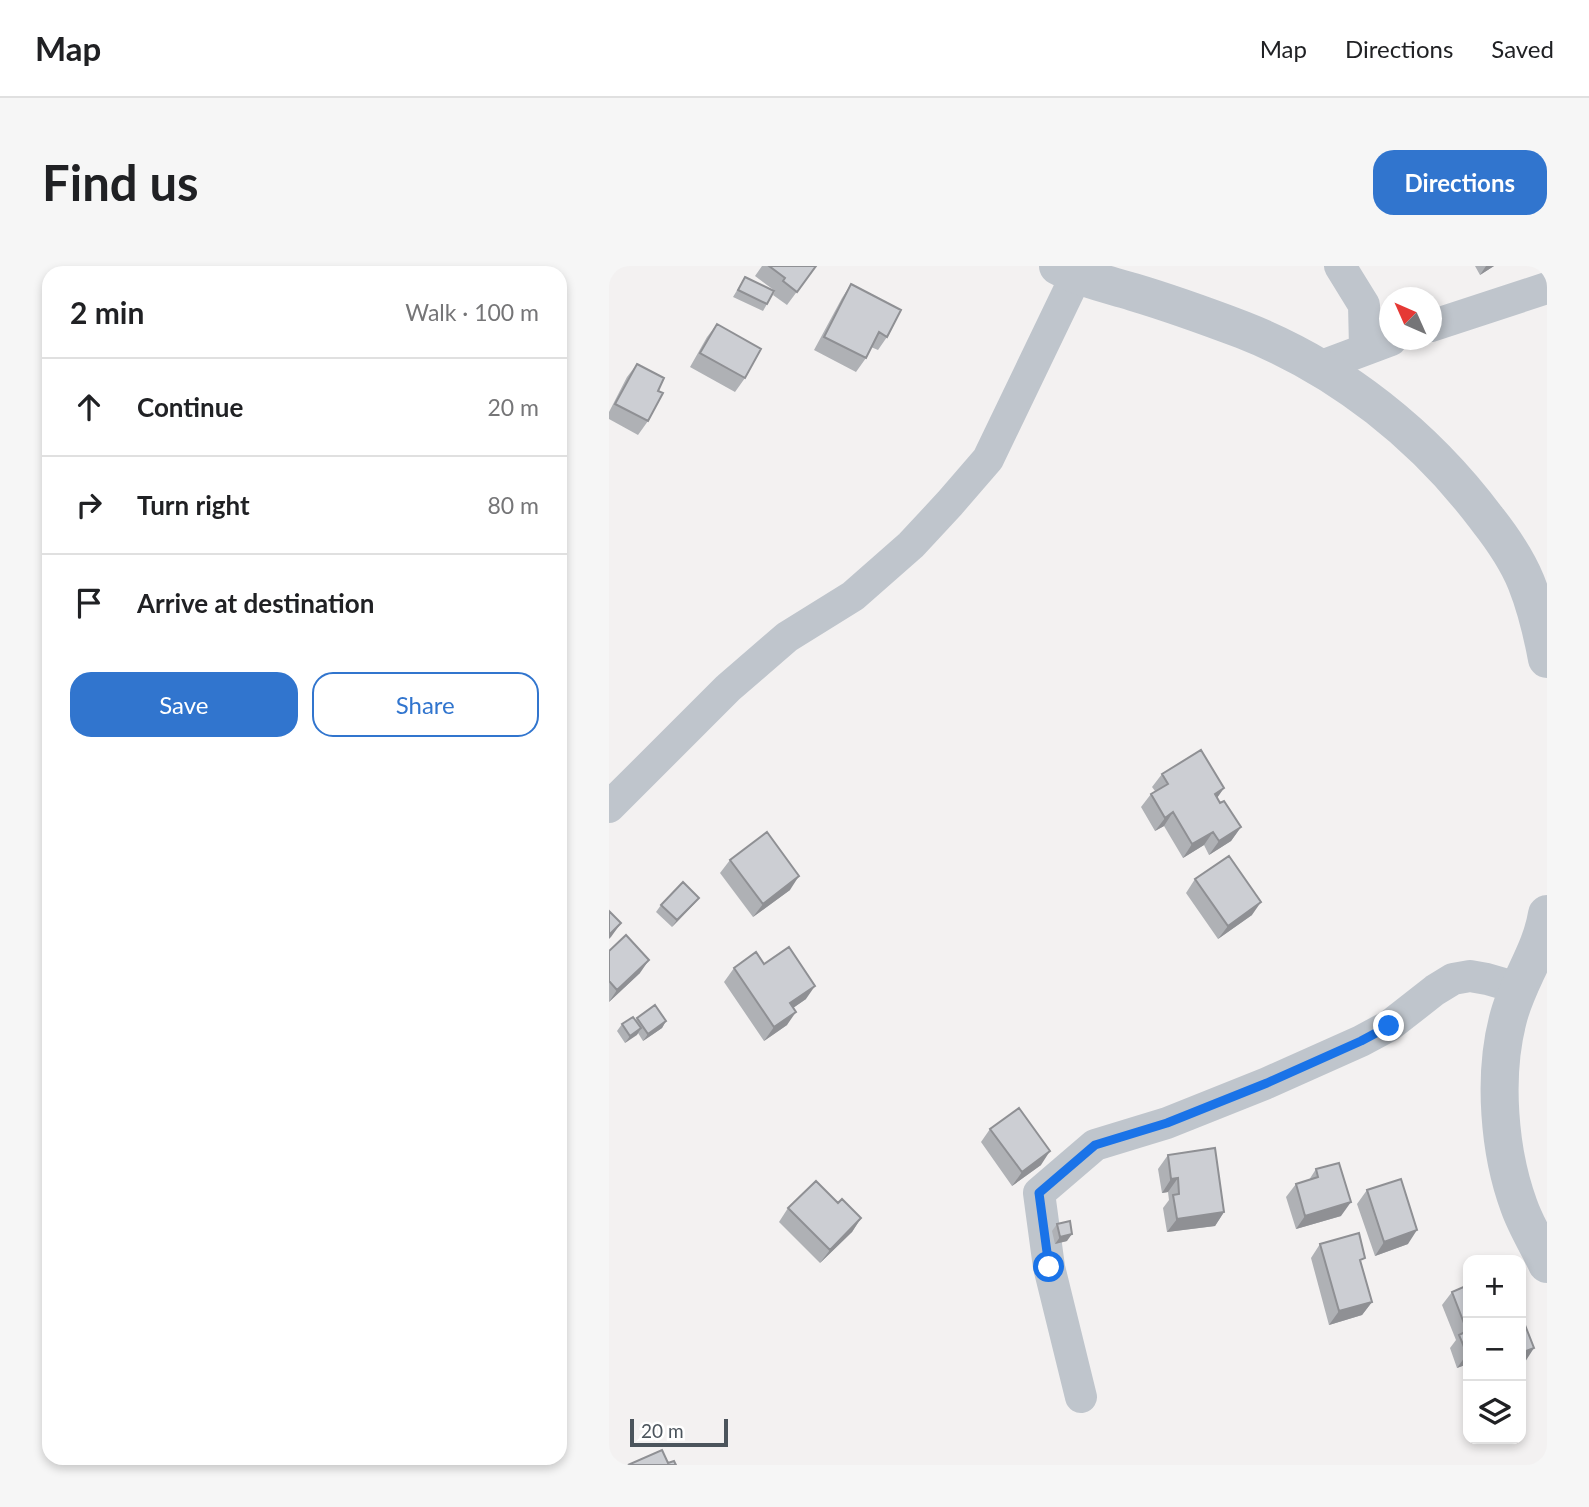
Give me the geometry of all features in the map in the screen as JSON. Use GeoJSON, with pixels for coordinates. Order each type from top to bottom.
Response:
{"type":"FeatureCollection","features":[{"type":"Feature","properties":{"kind":"street"},"geometry":{"type":"LineString","coordinates":[[1319,367],[1378,344],[1364,306],[1340,266]]}},
{"type":"Feature","properties":{"kind":"street"},"geometry":{"type":"LineString","coordinates":[[609,807],[728,688],[787,638],[853,596],[911,545],[988,459],[1067,271],[1195,312],[1247,332],[1319,367],[1363,396],[1433,456],[1469,495],[1502,539],[1525,580],[1545,635]]}},
{"type":"Feature","properties":{"kind":"street"},"geometry":{"type":"LineString","coordinates":[[1442,322],[1547,288]]}},
{"type":"Feature","properties":{"kind":"street"},"geometry":{"type":"LineString","coordinates":[[1547,914],[1535,957],[1518,988],[1507,1021],[1501,1107],[1505,1158],[1519,1207],[1547,1264]]}},
{"type":"Feature","properties":{"kind":"street"},"geometry":{"type":"LineString","coordinates":[[1081,1397],[1049,1267],[1039,1193],[1095,1145],[1167,1123],[1361,1041],[1389,1026],[1453,979],[1470,976],[1518,988]]}},
{"type":"Feature","properties":{"kind":"building"},"geometry":{"type":"Polygon","coordinates":[[[769,266],[816,266],[797,292],[769,266]]]}},
{"type":"Feature","properties":{"kind":"building"},"geometry":{"type":"Polygon","coordinates":[[[745,277],[774,291],[767,304],[738,290],[745,277]]]}},
{"type":"Feature","properties":{"kind":"building"},"geometry":{"type":"Polygon","coordinates":[[[851,284],[901,310],[887,337],[879,332],[866,358],[824,337],[851,284]]]}},
{"type":"Feature","properties":{"kind":"building"},"geometry":{"type":"Polygon","coordinates":[[[717,324],[761,349],[745,378],[700,353],[717,324]]]}},
{"type":"Feature","properties":{"kind":"building"},"geometry":{"type":"Polygon","coordinates":[[[637,364],[664,378],[658,391],[663,393],[648,421],[615,404],[637,364]]]}},
{"type":"Feature","properties":{"kind":"building"},"geometry":{"type":"Polygon","coordinates":[[[1201,750],[1224,788],[1215,794],[1220,803],[1224,801],[1241,827],[1219,841],[1213,832],[1192,844],[1173,812],[1165,818],[1151,794],[1168,784],[1162,774],[1201,750]]]}},
{"type":"Feature","properties":{"kind":"building"},"geometry":{"type":"Polygon","coordinates":[[[767,832],[799,876],[763,904],[730,860],[767,832]]]}},
{"type":"Feature","properties":{"kind":"building"},"geometry":{"type":"Polygon","coordinates":[[[1229,856],[1261,902],[1228,926],[1195,879],[1229,856]]]}},
{"type":"Feature","properties":{"kind":"building"},"geometry":{"type":"Polygon","coordinates":[[[683,882],[699,898],[677,920],[661,905],[683,882]]]}},
{"type":"Feature","properties":{"kind":"building"},"geometry":{"type":"Polygon","coordinates":[[[609,911],[621,923],[609,935],[609,911]]]}},
{"type":"Feature","properties":{"kind":"building"},"geometry":{"type":"Polygon","coordinates":[[[626,935],[649,960],[617,990],[609,981],[609,951],[626,935]]]}},
{"type":"Feature","properties":{"kind":"building"},"geometry":{"type":"Polygon","coordinates":[[[789,947],[815,986],[790,1003],[796,1012],[774,1027],[734,968],[756,952],[764,964],[789,947]]]}},
{"type":"Feature","properties":{"kind":"building"},"geometry":{"type":"Polygon","coordinates":[[[655,1005],[666,1021],[648,1034],[637,1018],[655,1005]]]}},
{"type":"Feature","properties":{"kind":"building"},"geometry":{"type":"Polygon","coordinates":[[[633,1017],[641,1028],[630,1036],[622,1024],[633,1017]]]}},
{"type":"Feature","properties":{"kind":"building"},"geometry":{"type":"Polygon","coordinates":[[[1019,1108],[1050,1151],[1022,1172],[990,1129],[1019,1108]]]}},
{"type":"Feature","properties":{"kind":"building"},"geometry":{"type":"Polygon","coordinates":[[[1215,1148],[1224,1212],[1177,1219],[1173,1195],[1179,1194],[1178,1178],[1171,1179],[1168,1155],[1215,1148]]]}},
{"type":"Feature","properties":{"kind":"building"},"geometry":{"type":"Polygon","coordinates":[[[1339,1163],[1351,1202],[1305,1216],[1296,1184],[1318,1177],[1316,1169],[1339,1163]]]}},
{"type":"Feature","properties":{"kind":"building"},"geometry":{"type":"Polygon","coordinates":[[[1401,1179],[1417,1230],[1384,1242],[1367,1190],[1401,1179]]]}},
{"type":"Feature","properties":{"kind":"building"},"geometry":{"type":"Polygon","coordinates":[[[816,1181],[838,1203],[842,1199],[861,1218],[830,1250],[788,1208],[816,1181]]]}},
{"type":"Feature","properties":{"kind":"building"},"geometry":{"type":"Polygon","coordinates":[[[1070,1221],[1072,1234],[1060,1237],[1057,1224],[1070,1221]]]}},
{"type":"Feature","properties":{"kind":"building"},"geometry":{"type":"Polygon","coordinates":[[[1359,1233],[1365,1258],[1360,1260],[1372,1302],[1339,1311],[1320,1244],[1359,1233]]]}},
{"type":"Feature","properties":{"kind":"building"},"geometry":{"type":"Polygon","coordinates":[[[1463,1287],[1463,1321],[1452,1292],[1463,1287]]]}},
{"type":"Feature","properties":{"kind":"building"},"geometry":{"type":"Polygon","coordinates":[[[1526,1328],[1534,1348],[1526,1351],[1526,1328]]]}},
{"type":"Feature","properties":{"kind":"building"},"geometry":{"type":"Polygon","coordinates":[[[662,1450],[668,1463],[674,1461],[676,1465],[628,1465],[662,1450]]]}},
{"type":"Feature","properties":{"kind":"route"},"geometry":{"type":"LineString","coordinates":[[1049,1267],[1039,1193],[1095,1145],[1167,1123],[1267,1083],[1389,1026]]}}]}
